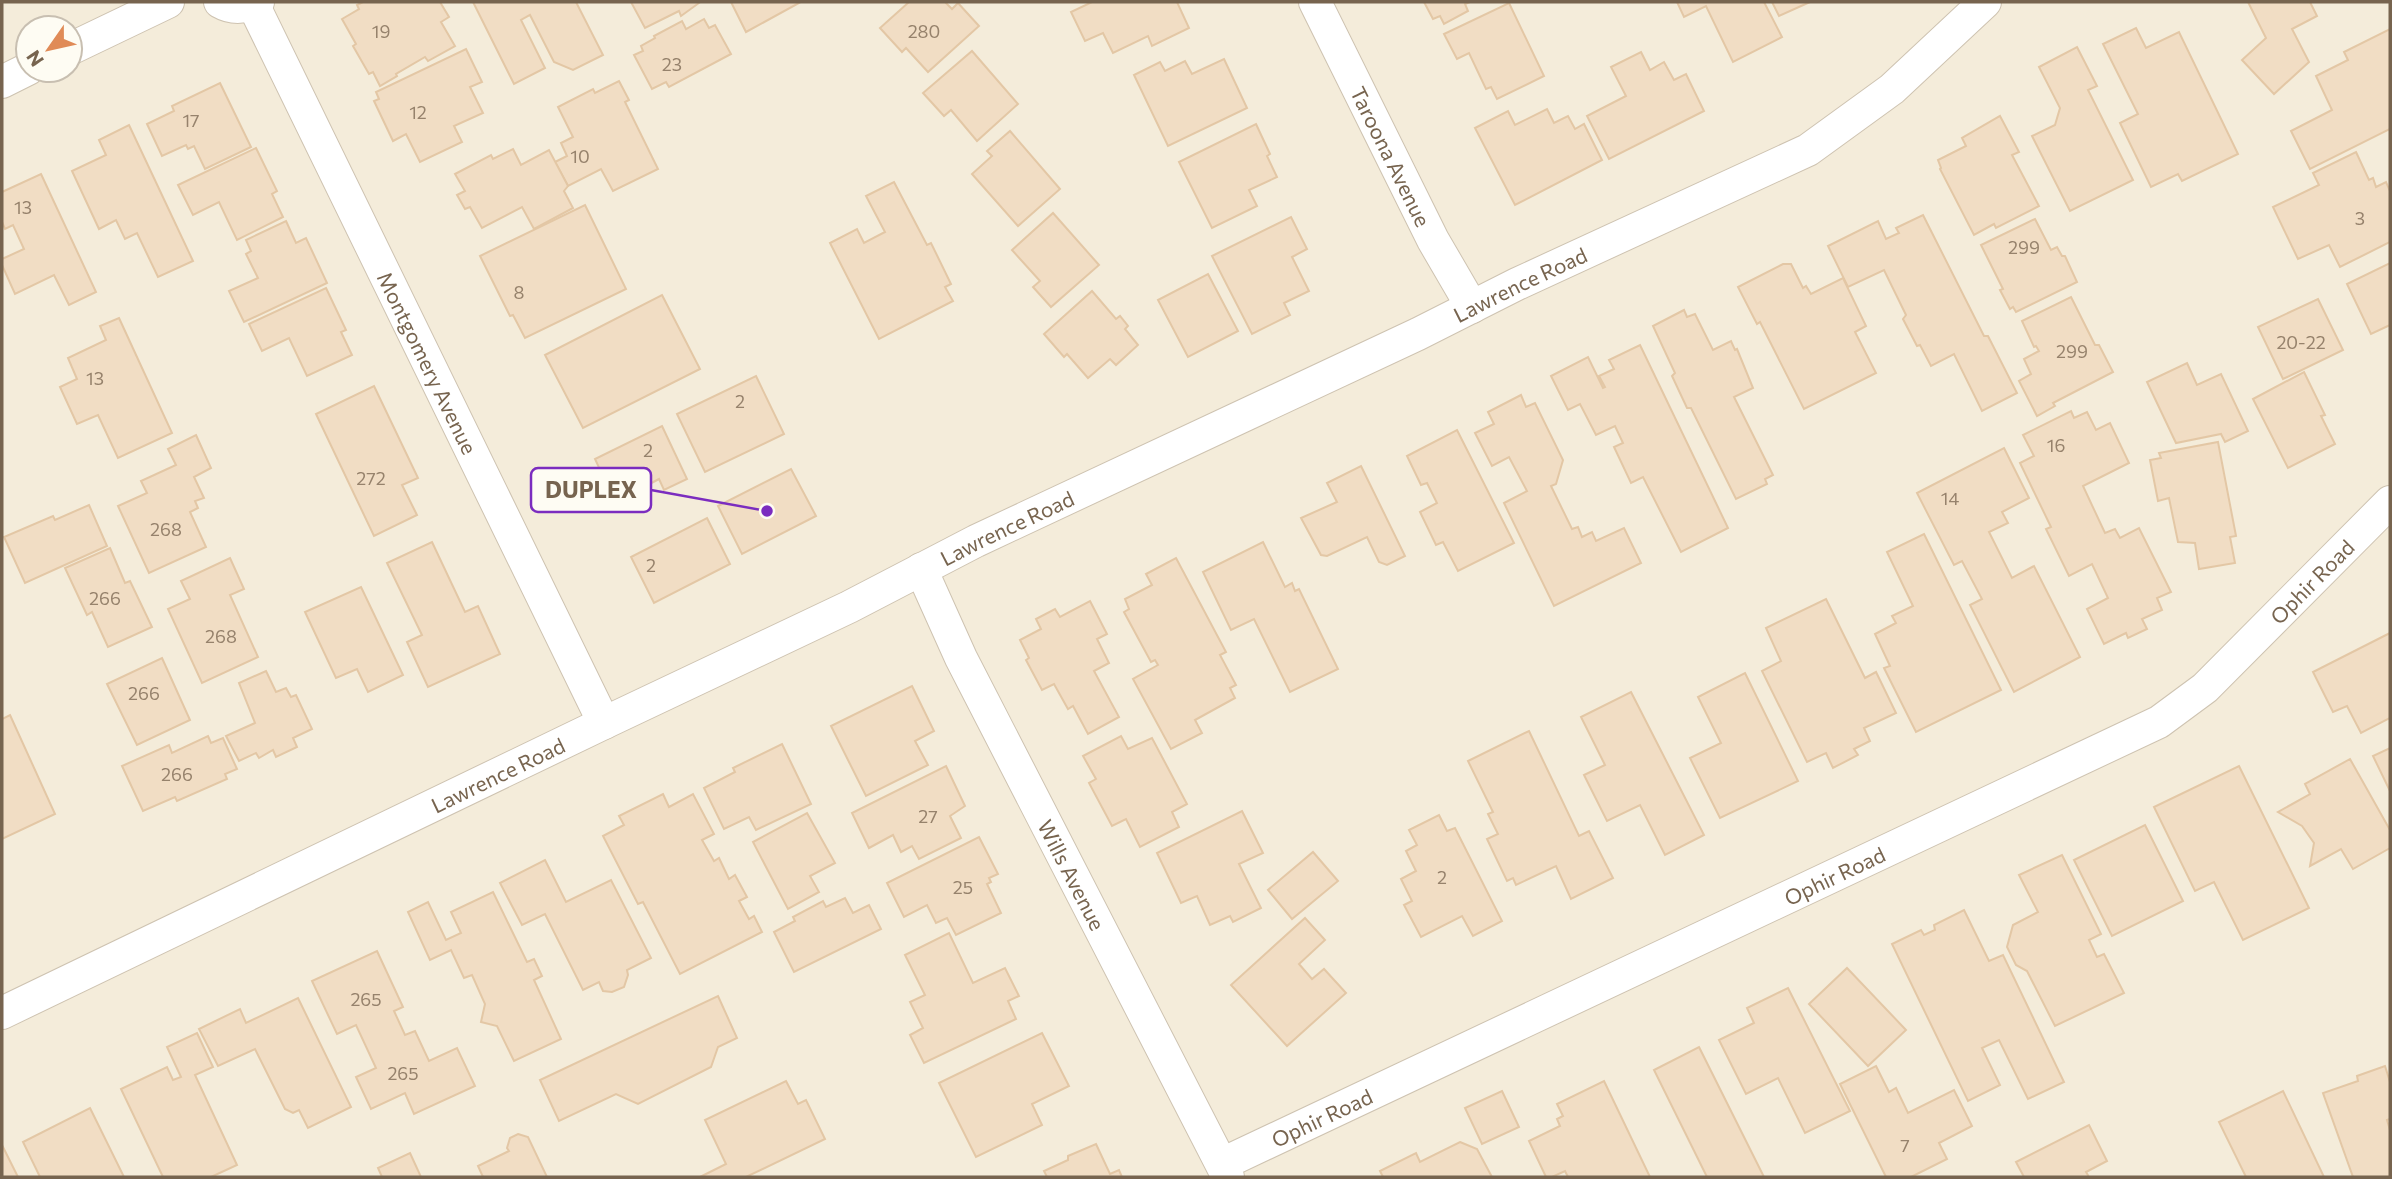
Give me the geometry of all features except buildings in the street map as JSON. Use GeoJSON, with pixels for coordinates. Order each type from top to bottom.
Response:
{"type":"FeatureCollection","features":[{"type":"Feature","properties":{"kind":"street"},"geometry":{"type":"LineString","coordinates":[[84,42],[168,2]]}},
{"type":"Feature","properties":{"kind":"street"},"geometry":{"type":"LineString","coordinates":[[220,2],[240,7],[255,3]]}},
{"type":"Feature","properties":{"kind":"street","name":"Taroona Avenue"},"geometry":{"type":"LineString","coordinates":[[1315,2],[1433,240],[1472,307]]}},
{"type":"Feature","properties":{"kind":"street","name":"Lawrence Road"},"geometry":{"type":"LineString","coordinates":[[2,1013],[849,607],[921,569],[1808,150],[1892,89],[1985,2]]}},
{"type":"Feature","properties":{"kind":"street","name":"Montgomery Avenue"},"geometry":{"type":"LineString","coordinates":[[255,3],[604,723]]}},
{"type":"Feature","properties":{"kind":"street","name":"Ophir Road"},"geometry":{"type":"LineString","coordinates":[[1225,1171],[2159,722],[2205,688],[2390,502]]}},
{"type":"Feature","properties":{"kind":"street","name":"Wills Avenue"},"geometry":{"type":"LineString","coordinates":[[921,569],[961,658],[1225,1171]]}},
{"type":"Feature","properties":{"kind":"shaded area"},"geometry":{"type":"Polygon","coordinates":[[[2,2],[2390,2],[2390,1177],[2,1177],[2,2]]]}},
{"type":"Feature","properties":{"kind":"place","name":"DUPLEX"},"geometry":{"type":"Point","coordinates":[767,511]}}]}
